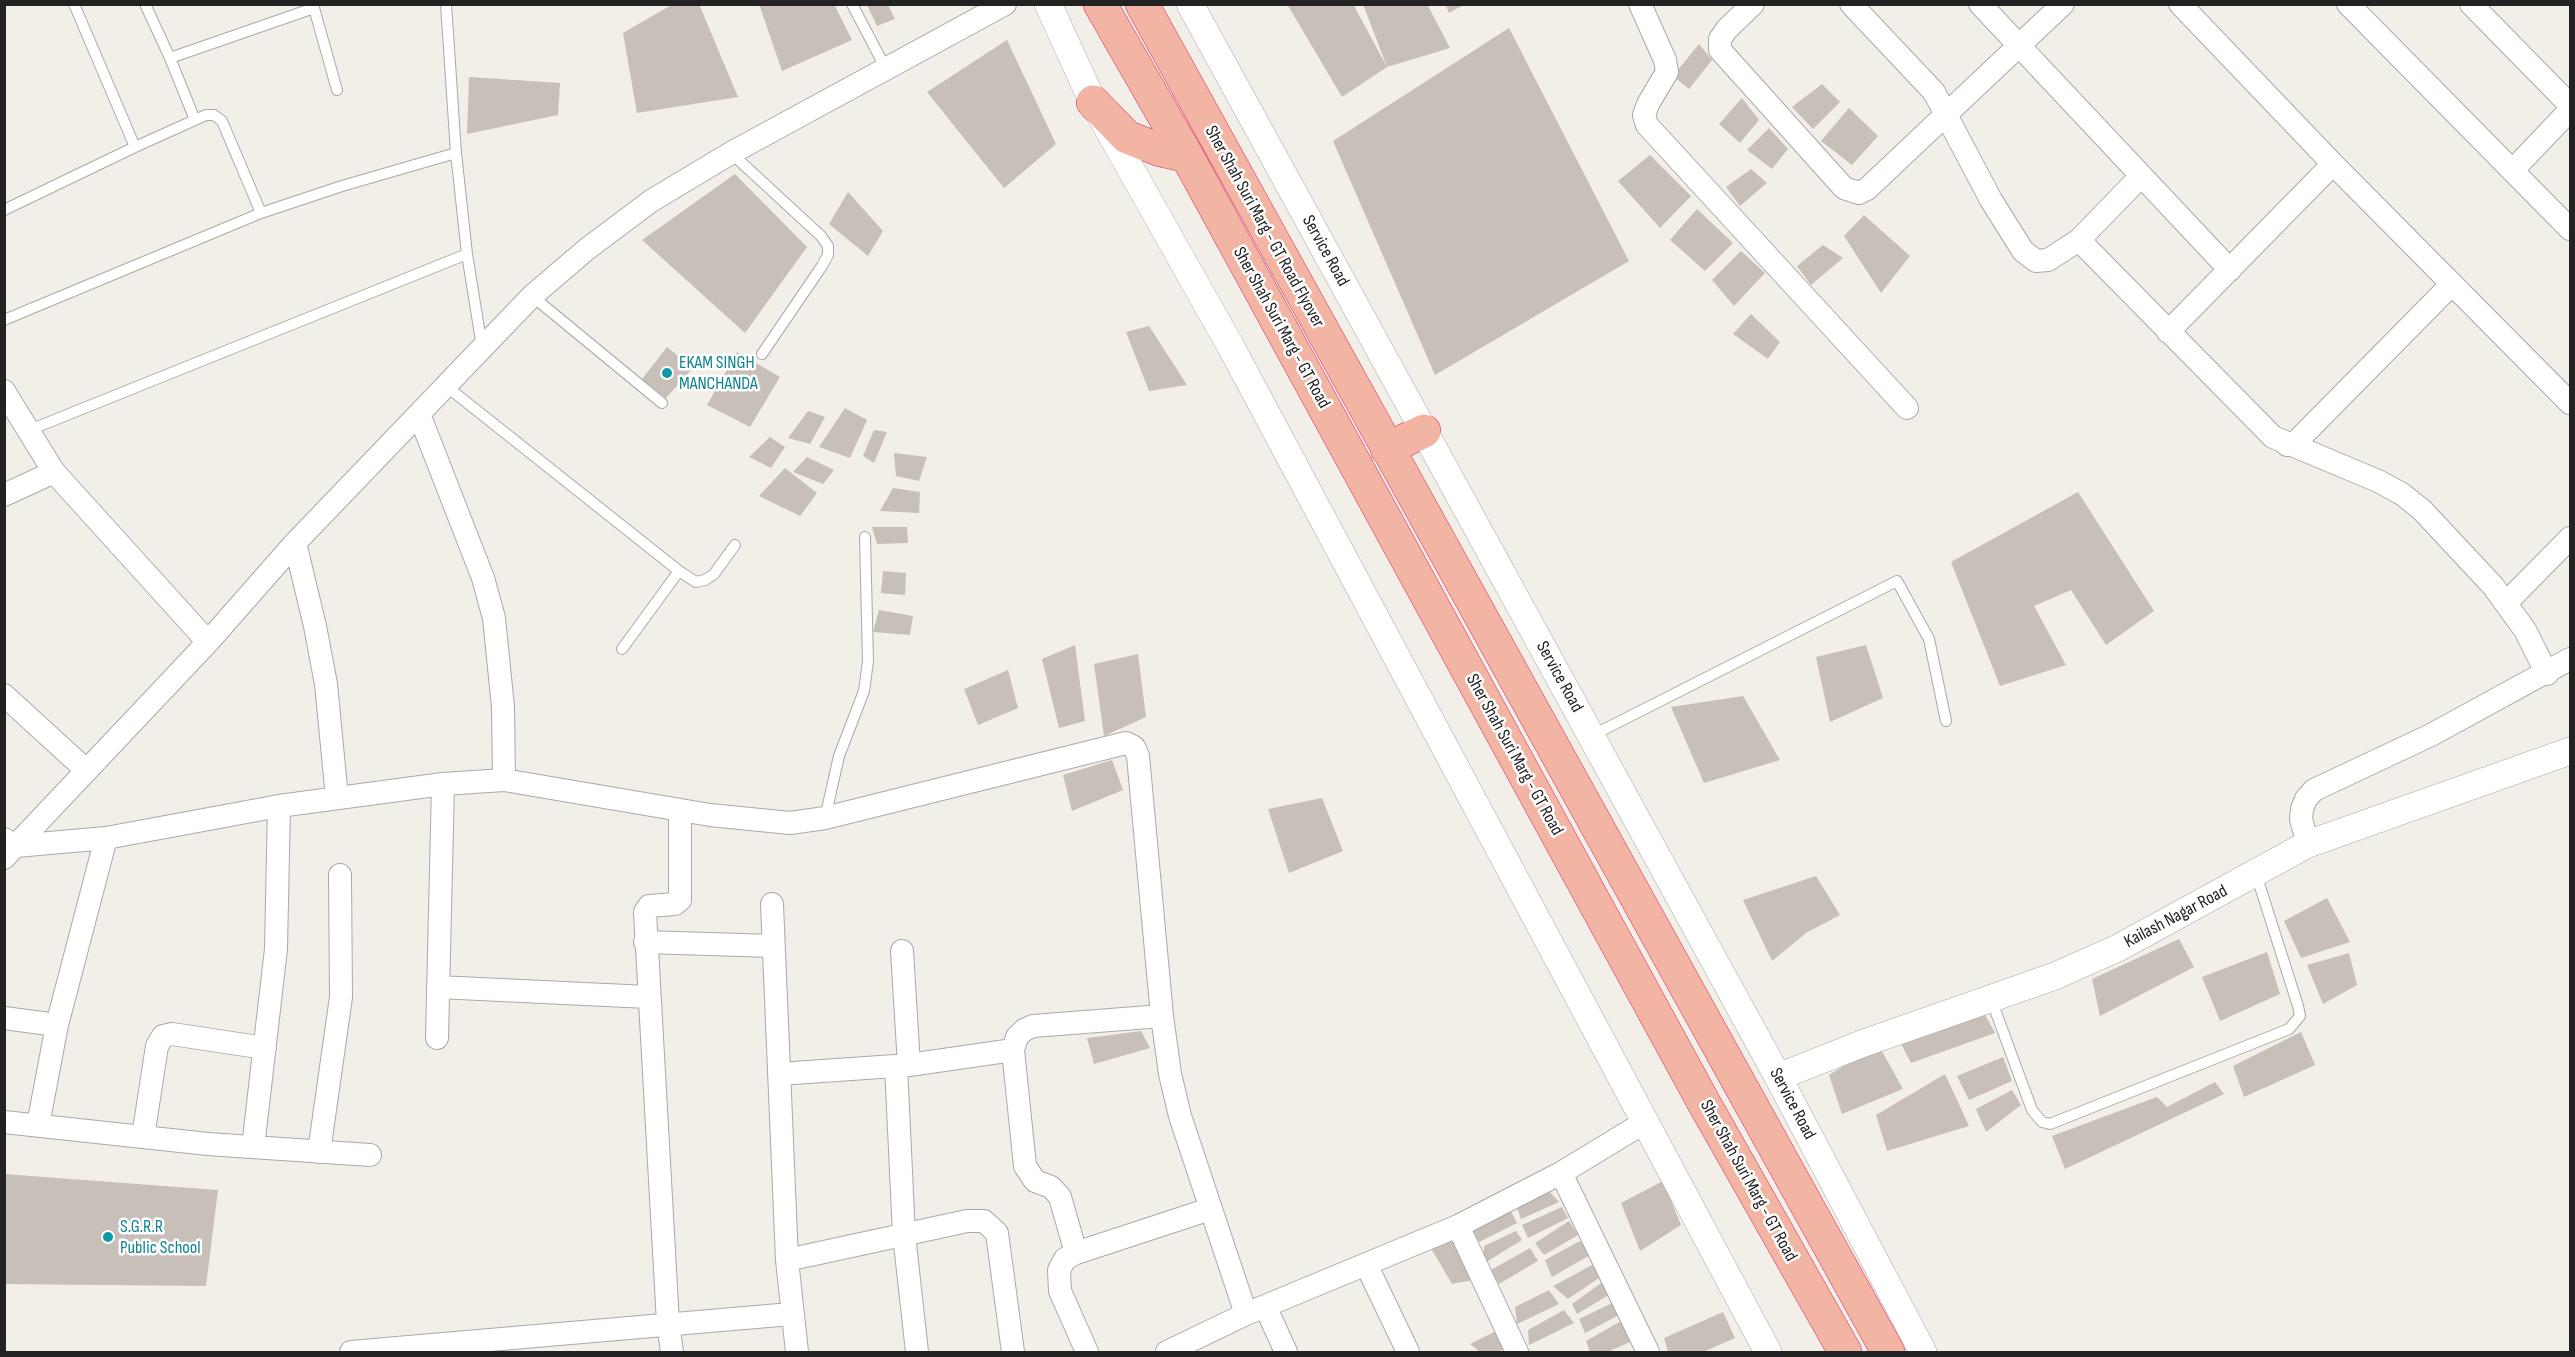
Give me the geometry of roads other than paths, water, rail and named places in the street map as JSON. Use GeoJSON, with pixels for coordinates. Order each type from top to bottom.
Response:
{"type":"FeatureCollection","features":[{"type":"Feature","properties":{"kind":"highway","name":"Sher Shah Suri Marg - GT Road Flyover"},"geometry":{"type":"LineString","coordinates":[[1100,4],[1187,156]]}},
{"type":"Feature","properties":{"kind":"highway","name":"Sher Shah Suri Marg - GT Road Flyover"},"geometry":{"type":"LineString","coordinates":[[1142,4],[1387,449]]}},
{"type":"Feature","properties":{"kind":"highway"},"geometry":{"type":"LineString","coordinates":[[1093,102],[1127,137],[1160,150],[1187,156]]}},
{"type":"Feature","properties":{"kind":"highway","name":"Sher Shah Suri Marg - GT Road"},"geometry":{"type":"LineString","coordinates":[[1187,156],[1699,1092],[1845,1353]]}},
{"type":"Feature","properties":{"kind":"highway"},"geometry":{"type":"LineString","coordinates":[[1387,449],[1424,431]]}},
{"type":"Feature","properties":{"kind":"highway","name":"Sher Shah Suri Marg - GT Road"},"geometry":{"type":"LineString","coordinates":[[1387,449],[1888,1353]]}},
{"type":"Feature","properties":{"kind":"street"},"geometry":{"type":"LineString","coordinates":[[8,848],[208,642],[295,543],[482,347],[532,296],[587,249],[651,201],[731,153],[1005,4]]}},
{"type":"Feature","properties":{"kind":"street"},"geometry":{"type":"LineString","coordinates":[[1048,4],[1093,102],[1231,347],[1768,1353]]}},
{"type":"Feature","properties":{"kind":"street","name":"Service Road"},"geometry":{"type":"LineString","coordinates":[[1190,4],[1778,1077],[1923,1353]]}},
{"type":"Feature","properties":{"kind":"street"},"geometry":{"type":"LineString","coordinates":[[1641,4],[1665,60],[1667,72],[1648,104],[1644,115],[1647,125],[1907,408]]}},
{"type":"Feature","properties":{"kind":"street"},"geometry":{"type":"LineString","coordinates":[[1753,4],[1727,29],[1720,39],[1720,50],[1844,188],[1859,193],[1867,189],[2063,4]]}},
{"type":"Feature","properties":{"kind":"street"},"geometry":{"type":"LineString","coordinates":[[1851,4],[1913,67],[1934,92],[1991,200],[2023,252],[2036,261],[2049,260],[2079,240],[2141,176]]}},
{"type":"Feature","properties":{"kind":"street"},"geometry":{"type":"LineString","coordinates":[[1980,4],[2230,270]]}},
{"type":"Feature","properties":{"kind":"street"},"geometry":{"type":"LineString","coordinates":[[2180,4],[2333,164],[2571,403]]}},
{"type":"Feature","properties":{"kind":"street"},"geometry":{"type":"LineString","coordinates":[[2348,4],[2571,229]]}},
{"type":"Feature","properties":{"kind":"street"},"geometry":{"type":"LineString","coordinates":[[2471,4],[2571,105]]}},
{"type":"Feature","properties":{"kind":"street"},"geometry":{"type":"LineString","coordinates":[[2513,170],[2571,110]]}},
{"type":"Feature","properties":{"kind":"street"},"geometry":{"type":"LineString","coordinates":[[2168,332],[2333,164]]}},
{"type":"Feature","properties":{"kind":"street"},"geometry":{"type":"LineString","coordinates":[[2079,240],[2273,437],[2287,445],[2378,481],[2402,494],[2422,510],[2493,585],[2525,630],[2547,674]]}},
{"type":"Feature","properties":{"kind":"street"},"geometry":{"type":"LineString","coordinates":[[2287,445],[2297,441],[2452,284]]}},
{"type":"Feature","properties":{"kind":"street"},"geometry":{"type":"LineString","coordinates":[[4,391],[54,472],[208,642]]}},
{"type":"Feature","properties":{"kind":"street"},"geometry":{"type":"LineString","coordinates":[[419,414],[483,578],[494,618],[503,706],[504,780]]}},
{"type":"Feature","properties":{"kind":"street"},"geometry":{"type":"LineString","coordinates":[[4,495],[54,472]]}},
{"type":"Feature","properties":{"kind":"street"},"geometry":{"type":"LineString","coordinates":[[2506,603],[2571,538]]}},
{"type":"Feature","properties":{"kind":"street"},"geometry":{"type":"LineString","coordinates":[[295,543],[326,684],[337,798]]}},
{"type":"Feature","properties":{"kind":"street"},"geometry":{"type":"LineString","coordinates":[[2308,844],[2301,819],[2302,809],[2306,799],[2314,790],[2431,735],[2571,659]]}},
{"type":"Feature","properties":{"kind":"street"},"geometry":{"type":"LineString","coordinates":[[4,695],[86,770]]}},
{"type":"Feature","properties":{"kind":"street"},"geometry":{"type":"LineString","coordinates":[[8,848],[106,838],[279,806],[337,798],[442,784],[504,780],[680,810],[790,823],[825,818],[1118,743],[1126,743],[1134,747],[1138,756],[1150,866],[1162,1016],[1170,1074],[1180,1116],[1210,1209],[1256,1311],[1286,1353]]}},
{"type":"Feature","properties":{"kind":"street","name":"Kailash Nagar Road"},"geometry":{"type":"LineString","coordinates":[[1778,1077],[1864,1043],[2055,976],[2118,948],[2308,844],[2571,751]]}},
{"type":"Feature","properties":{"kind":"street"},"geometry":{"type":"LineString","coordinates":[[437,1038],[442,784]]}},
{"type":"Feature","properties":{"kind":"street"},"geometry":{"type":"LineString","coordinates":[[253,1147],[276,949],[279,806]]}},
{"type":"Feature","properties":{"kind":"street"},"geometry":{"type":"LineString","coordinates":[[672,1353],[668,1323],[645,942],[646,909],[652,905],[678,904],[680,900],[680,810]]}},
{"type":"Feature","properties":{"kind":"street"},"geometry":{"type":"LineString","coordinates":[[38,1125],[57,1025],[106,838]]}},
{"type":"Feature","properties":{"kind":"street"},"geometry":{"type":"LineString","coordinates":[[319,1152],[340,997],[340,875]]}},
{"type":"Feature","properties":{"kind":"street"},"geometry":{"type":"LineString","coordinates":[[772,904],[787,1260],[797,1353]]}},
{"type":"Feature","properties":{"kind":"street"},"geometry":{"type":"LineString","coordinates":[[645,942],[773,946]]}},
{"type":"Feature","properties":{"kind":"street"},"geometry":{"type":"LineString","coordinates":[[902,951],[904,1235],[917,1353]]}},
{"type":"Feature","properties":{"kind":"street"},"geometry":{"type":"LineString","coordinates":[[438,987],[648,997]]}},
{"type":"Feature","properties":{"kind":"street"},"geometry":{"type":"LineString","coordinates":[[1076,1253],[1060,1197],[1051,1187],[1035,1181],[1025,1166],[1013,1050],[1017,1037],[1024,1030],[1033,1026],[1162,1016]]}},
{"type":"Feature","properties":{"kind":"street"},"geometry":{"type":"LineString","coordinates":[[4,1018],[57,1025]]}},
{"type":"Feature","properties":{"kind":"street"},"geometry":{"type":"LineString","coordinates":[[143,1137],[157,1046],[164,1036],[172,1034],[265,1048]]}},
{"type":"Feature","properties":{"kind":"street"},"geometry":{"type":"LineString","coordinates":[[779,1074],[903,1066],[1013,1050]]}},
{"type":"Feature","properties":{"kind":"street"},"geometry":{"type":"LineString","coordinates":[[4,1122],[253,1147],[370,1155]]}},
{"type":"Feature","properties":{"kind":"street"},"geometry":{"type":"LineString","coordinates":[[1167,1353],[1197,1346],[1256,1311],[1458,1226],[1561,1173],[1646,1122]]}},
{"type":"Feature","properties":{"kind":"street"},"geometry":{"type":"LineString","coordinates":[[1561,1173],[1648,1353]]}},
{"type":"Feature","properties":{"kind":"street"},"geometry":{"type":"LineString","coordinates":[[1087,1353],[1060,1291],[1059,1270],[1065,1259],[1076,1253],[1210,1209]]}},
{"type":"Feature","properties":{"kind":"street"},"geometry":{"type":"LineString","coordinates":[[787,1260],[976,1220],[993,1227],[997,1233],[1013,1353]]}},
{"type":"Feature","properties":{"kind":"street"},"geometry":{"type":"LineString","coordinates":[[1458,1226],[1517,1353]]}},
{"type":"Feature","properties":{"kind":"street"},"geometry":{"type":"LineString","coordinates":[[1366,1264],[1408,1353]]}},
{"type":"Feature","properties":{"kind":"street"},"geometry":{"type":"LineString","coordinates":[[351,1353],[437,1349],[668,1323],[791,1314]]}},
{"type":"Feature","properties":{"kind":"lane"},"geometry":{"type":"LineString","coordinates":[[74,4],[135,147]]}},
{"type":"Feature","properties":{"kind":"lane"},"geometry":{"type":"LineString","coordinates":[[145,4],[195,120]]}},
{"type":"Feature","properties":{"kind":"lane"},"geometry":{"type":"LineString","coordinates":[[446,4],[456,153],[467,254],[482,347]]}},
{"type":"Feature","properties":{"kind":"lane"},"geometry":{"type":"LineString","coordinates":[[852,4],[886,69]]}},
{"type":"Feature","properties":{"kind":"lane"},"geometry":{"type":"LineString","coordinates":[[170,58],[313,6],[337,90]]}},
{"type":"Feature","properties":{"kind":"lane"},"geometry":{"type":"LineString","coordinates":[[4,210],[135,147],[206,115],[214,115],[222,121],[261,213]]}},
{"type":"Feature","properties":{"kind":"lane"},"geometry":{"type":"LineString","coordinates":[[4,320],[261,213],[342,186],[456,153]]}},
{"type":"Feature","properties":{"kind":"lane"},"geometry":{"type":"LineString","coordinates":[[731,153],[821,236],[828,246],[828,255],[822,266],[762,354]]}},
{"type":"Feature","properties":{"kind":"lane"},"geometry":{"type":"LineString","coordinates":[[27,431],[467,254]]}},
{"type":"Feature","properties":{"kind":"lane"},"geometry":{"type":"LineString","coordinates":[[532,296],[662,403]]}},
{"type":"Feature","properties":{"kind":"lane"},"geometry":{"type":"LineString","coordinates":[[446,386],[679,571],[696,582],[705,580],[714,574],[735,545]]}},
{"type":"Feature","properties":{"kind":"lane"},"geometry":{"type":"LineString","coordinates":[[825,818],[839,756],[864,691],[868,661],[865,537]]}},
{"type":"Feature","properties":{"kind":"lane"},"geometry":{"type":"LineString","coordinates":[[621,649],[679,571]]}},
{"type":"Feature","properties":{"kind":"lane"},"geometry":{"type":"LineString","coordinates":[[1591,736],[1897,581],[1929,639],[1946,722]]}},
{"type":"Feature","properties":{"kind":"lane"},"geometry":{"type":"LineString","coordinates":[[1991,999],[2032,1110],[2042,1122],[2050,1124],[2289,1029],[2300,1016],[2298,1006],[2256,873]]}},
{"type":"Feature","properties":{"kind":"place","name":"EKAM SINGH MANCHANDA"},"geometry":{"type":"Point","coordinates":[667,373]}},
{"type":"Feature","properties":{"kind":"place","name":"S.G.R.R Public School"},"geometry":{"type":"Point","coordinates":[108,1237]}}]}
